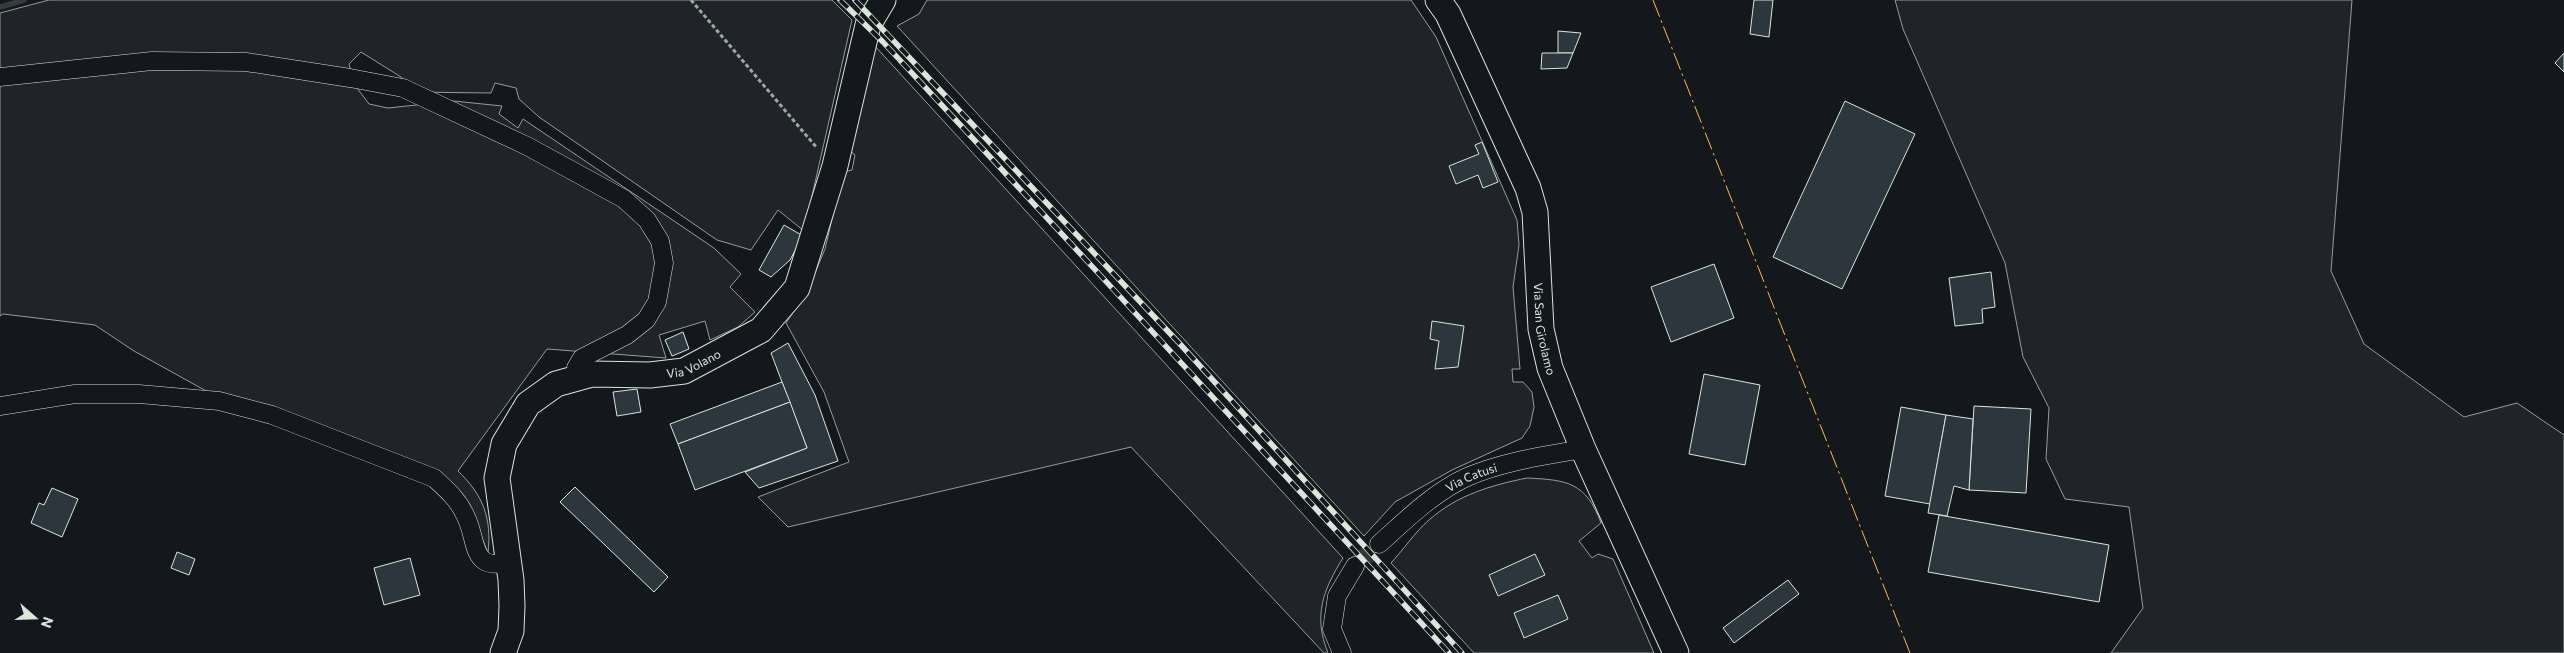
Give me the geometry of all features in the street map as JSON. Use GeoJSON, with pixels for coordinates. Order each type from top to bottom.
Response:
{"type":"FeatureCollection","features":[{"type":"Feature","properties":{"kind":"street","name":"Via Volano"},"geometry":{"type":"LineString","coordinates":[[503,653],[511,631],[512,606],[509,562],[497,478],[504,444],[528,404],[556,384],[592,374],[650,375],[684,371],[761,330],[797,288],[835,166],[868,25],[883,0]]}},
{"type":"Feature","properties":{"kind":"street","name":"Via San Girolamo"},"geometry":{"type":"LineString","coordinates":[[1438,0],[1448,14],[1528,188],[1535,212],[1541,329],[1550,368],[1583,449],[1676,653]]}},
{"type":"Feature","properties":{"kind":"street"},"geometry":{"type":"LineString","coordinates":[[0,77],[152,61],[246,62],[402,88],[527,146],[624,199],[646,220],[660,241],[664,263],[657,302],[646,320],[627,335],[582,358],[576,368],[577,378]]}},
{"type":"Feature","properties":{"kind":"street"},"geometry":{"type":"LineString","coordinates":[[0,406],[74,394],[139,394],[218,401],[272,415],[356,445],[434,478],[453,495],[466,517],[479,556],[486,563],[495,566],[509,562]]}},
{"type":"Feature","properties":{"kind":"street","name":"Via Catusi"},"geometry":{"type":"LineString","coordinates":[[1379,544],[1427,502],[1467,478],[1514,462],[1583,449]]}},
{"type":"Feature","properties":{"kind":"street"},"geometry":{"type":"LineString","coordinates":[[1342,653],[1332,630],[1337,596],[1355,566]]}},
{"type":"Feature","properties":{"kind":"path"},"geometry":{"type":"LineString","coordinates":[[692,0],[810,142]]}},
{"type":"Feature","properties":{"kind":"shaded area"},"geometry":{"type":"Polygon","coordinates":[[[49,0],[832,0],[852,20],[804,231],[778,210],[751,250],[717,240],[539,117],[519,99],[516,88],[495,83],[491,93],[409,92],[401,77],[361,52],[349,64],[354,84],[369,104],[388,108],[454,101],[502,106],[499,114],[518,128],[523,119],[714,248],[741,274],[730,287],[755,312],[738,327],[710,340],[705,321],[659,335],[666,358],[547,349],[458,471],[474,489],[484,508],[489,529],[488,553],[467,501],[450,481],[217,397],[134,351],[95,325],[3,314],[0,316],[0,13],[49,0]]]}},
{"type":"Feature","properties":{"kind":"shaded area"},"geometry":{"type":"Polygon","coordinates":[[[927,0],[1411,0],[1436,37],[1517,220],[1519,245],[1513,287],[1520,369],[1512,369],[1513,382],[1523,382],[1532,392],[1534,407],[1530,426],[1522,438],[1452,470],[1395,502],[1364,536],[897,26],[919,14],[927,0]]]}},
{"type":"Feature","properties":{"kind":"shaded area"},"geometry":{"type":"Polygon","coordinates":[[[1895,0],[2352,0],[2331,271],[2364,344],[2464,417],[2517,403],[2564,435],[2564,653],[2111,653],[2143,608],[2129,507],[2065,499],[2046,459],[2049,408],[2023,357],[2005,263],[1903,29],[1895,0]]]}},
{"type":"Feature","properties":{"kind":"shaded area"},"geometry":{"type":"Polygon","coordinates":[[[874,45],[1343,558],[1330,581],[1322,604],[1321,627],[1328,653],[1324,653],[1131,447],[788,527],[758,497],[849,462],[824,392],[786,323],[807,292],[825,249],[843,172],[852,170],[855,155],[849,150],[874,45]]]}},
{"type":"Feature","properties":{"kind":"shaded area"},"geometry":{"type":"Polygon","coordinates":[[[1527,478],[1564,482],[1582,491],[1589,499],[1601,523],[1579,541],[1592,558],[1598,554],[1613,559],[1654,653],[1474,653],[1391,563],[1424,525],[1451,504],[1475,492],[1527,478]]]}},
{"type":"Feature","properties":{"kind":"building"},"geometry":{"type":"Polygon","coordinates":[[[1754,0],[1773,0],[1769,37],[1750,34],[1754,0]]]}},
{"type":"Feature","properties":{"kind":"building"},"geometry":{"type":"Polygon","coordinates":[[[1558,31],[1581,33],[1573,53],[1558,53],[1558,31]]]}},
{"type":"Feature","properties":{"kind":"building"},"geometry":{"type":"Polygon","coordinates":[[[1542,53],[1573,53],[1567,68],[1541,69],[1542,53]]]}},
{"type":"Feature","properties":{"kind":"building"},"geometry":{"type":"Polygon","coordinates":[[[2564,53],[2564,72],[2555,63],[2564,53]]]}},
{"type":"Feature","properties":{"kind":"building"},"geometry":{"type":"Polygon","coordinates":[[[1845,101],[1915,134],[1842,289],[1773,257],[1845,101]]]}},
{"type":"Feature","properties":{"kind":"building"},"geometry":{"type":"Polygon","coordinates":[[[1482,142],[1498,182],[1483,188],[1478,175],[1456,184],[1449,166],[1479,154],[1475,145],[1482,142]]]}},
{"type":"Feature","properties":{"kind":"building"},"geometry":{"type":"Polygon","coordinates":[[[784,225],[803,236],[790,260],[771,277],[759,270],[784,225]]]}},
{"type":"Feature","properties":{"kind":"building"},"geometry":{"type":"Polygon","coordinates":[[[1714,264],[1734,318],[1671,342],[1651,287],[1714,264]]]}},
{"type":"Feature","properties":{"kind":"building"},"geometry":{"type":"Polygon","coordinates":[[[1991,272],[1995,307],[1982,309],[1983,323],[1955,326],[1949,278],[1991,272]]]}},
{"type":"Feature","properties":{"kind":"building"},"geometry":{"type":"Polygon","coordinates":[[[1432,321],[1464,326],[1458,367],[1435,369],[1439,341],[1430,339],[1432,321]]]}},
{"type":"Feature","properties":{"kind":"building"},"geometry":{"type":"Polygon","coordinates":[[[683,332],[689,349],[672,356],[665,340],[683,332]]]}},
{"type":"Feature","properties":{"kind":"building"},"geometry":{"type":"Polygon","coordinates":[[[788,343],[815,395],[838,461],[759,488],[745,472],[807,448],[771,353],[788,343]]]}},
{"type":"Feature","properties":{"kind":"building"},"geometry":{"type":"Polygon","coordinates":[[[1704,374],[1760,385],[1745,465],[1689,454],[1704,374]]]}},
{"type":"Feature","properties":{"kind":"building"},"geometry":{"type":"Polygon","coordinates":[[[782,382],[790,402],[678,444],[670,424],[782,382]]]}},
{"type":"Feature","properties":{"kind":"building"},"geometry":{"type":"Polygon","coordinates":[[[637,389],[641,412],[617,416],[613,392],[637,389]]]}},
{"type":"Feature","properties":{"kind":"building"},"geometry":{"type":"Polygon","coordinates":[[[790,402],[807,448],[695,490],[678,444],[790,402]]]}},
{"type":"Feature","properties":{"kind":"building"},"geometry":{"type":"Polygon","coordinates":[[[1974,406],[2031,409],[2026,493],[1969,490],[1974,406]]]}},
{"type":"Feature","properties":{"kind":"building"},"geometry":{"type":"Polygon","coordinates":[[[1901,407],[1946,415],[1930,504],[1885,496],[1901,407]]]}},
{"type":"Feature","properties":{"kind":"building"},"geometry":{"type":"Polygon","coordinates":[[[1946,415],[1973,419],[1969,490],[1954,486],[1947,516],[1928,513],[1946,415]]]}},
{"type":"Feature","properties":{"kind":"building"},"geometry":{"type":"Polygon","coordinates":[[[575,487],[668,577],[654,592],[560,502],[575,487]]]}},
{"type":"Feature","properties":{"kind":"building"},"geometry":{"type":"Polygon","coordinates":[[[52,488],[78,499],[62,537],[31,523],[39,503],[44,505],[52,488]]]}},
{"type":"Feature","properties":{"kind":"building"},"geometry":{"type":"Polygon","coordinates":[[[1939,515],[2109,545],[2099,602],[1928,572],[1939,515]]]}},
{"type":"Feature","properties":{"kind":"building"},"geometry":{"type":"Polygon","coordinates":[[[177,552],[195,559],[189,575],[171,568],[177,552]]]}},
{"type":"Feature","properties":{"kind":"building"},"geometry":{"type":"Polygon","coordinates":[[[1535,554],[1545,575],[1498,596],[1489,575],[1535,554]]]}},
{"type":"Feature","properties":{"kind":"building"},"geometry":{"type":"Polygon","coordinates":[[[410,558],[420,595],[384,605],[374,568],[410,558]]]}},
{"type":"Feature","properties":{"kind":"building"},"geometry":{"type":"Polygon","coordinates":[[[1788,580],[1799,594],[1734,643],[1723,628],[1788,580]]]}},
{"type":"Feature","properties":{"kind":"building"},"geometry":{"type":"Polygon","coordinates":[[[1558,595],[1568,619],[1524,638],[1514,613],[1558,595]]]}},
{"type":"Feature","properties":{"kind":"waterway"},"geometry":{"type":"LineString","coordinates":[[0,7],[24,0]]}},
{"type":"Feature","properties":{"kind":"tunnel"},"geometry":{"type":"LineString","coordinates":[[1355,566],[1379,544]]}},
{"type":"Feature","properties":{"kind":"railway"},"geometry":{"type":"LineString","coordinates":[[840,0],[883,42],[1449,653]]}},
{"type":"Feature","properties":{"kind":"railway"},"geometry":{"type":"LineString","coordinates":[[855,0],[1180,344],[1462,653]]}},
{"type":"Feature","properties":{"kind":"power"},"geometry":{"type":"LineString","coordinates":[[1653,0],[1910,653]]}}]}
